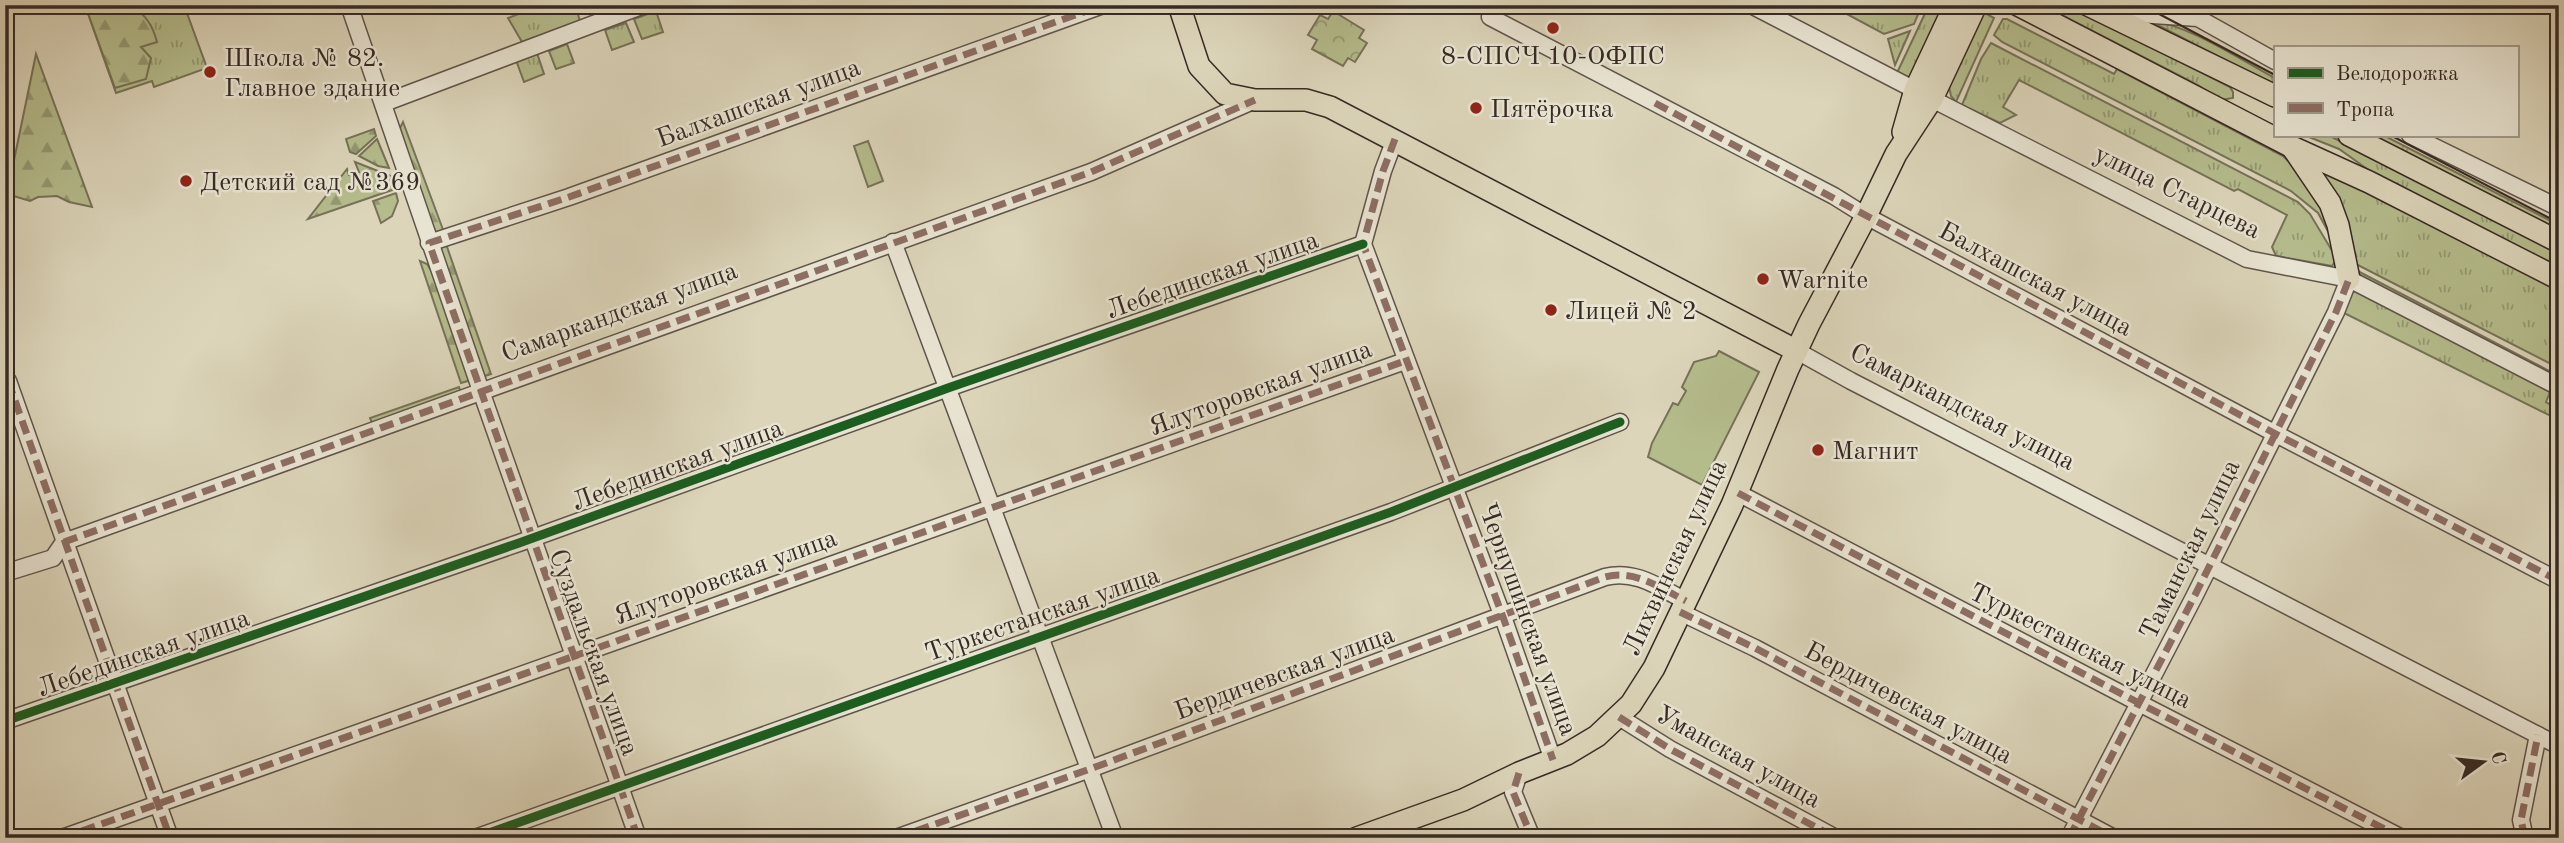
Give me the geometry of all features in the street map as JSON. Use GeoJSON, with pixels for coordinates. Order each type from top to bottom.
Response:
{"type":"FeatureCollection","features":[{"type":"Feature","properties":{"kind":"main road","name":"Самаркандская улица"},"geometry":{"type":"LineString","coordinates":[[1179,5],[1199,66],[1225,94],[1255,100],[1312,101],[1342,113],[1797,351]]}},
{"type":"Feature","properties":{"kind":"main road"},"geometry":{"type":"LineString","coordinates":[[1923,95],[1955,5]]}},
{"type":"Feature","properties":{"kind":"main road"},"geometry":{"type":"LineString","coordinates":[[1923,95],[1976,5]]}},
{"type":"Feature","properties":{"kind":"main road"},"geometry":{"type":"LineString","coordinates":[[2018,5],[2292,147],[2369,182],[2559,279]]}},
{"type":"Feature","properties":{"kind":"main road"},"geometry":{"type":"LineString","coordinates":[[2088,5],[2274,95]]}},
{"type":"Feature","properties":{"kind":"main road"},"geometry":{"type":"LineString","coordinates":[[2222,111],[2233,112],[2245,102],[2245,86],[2238,77]]}},
{"type":"Feature","properties":{"kind":"main road","name":"Лихвинская улица"},"geometry":{"type":"LineString","coordinates":[[1357,838],[1463,800],[1589,742],[1619,717],[1645,683],[1738,493],[1797,351],[1866,216],[1923,95]]}},
{"type":"Feature","properties":{"kind":"main road"},"geometry":{"type":"LineString","coordinates":[[2270,135],[2266,122],[2267,112],[2274,106]]}},
{"type":"Feature","properties":{"kind":"main road"},"geometry":{"type":"LineString","coordinates":[[2351,136],[2559,242]]}},
{"type":"Feature","properties":{"kind":"main road"},"geometry":{"type":"LineString","coordinates":[[2292,147],[2330,203],[2338,225],[2348,279]]}},
{"type":"Feature","properties":{"kind":"street","name":"Суздальская улица"},"geometry":{"type":"LineString","coordinates":[[349,5],[429,243],[638,838]]}},
{"type":"Feature","properties":{"kind":"street"},"geometry":{"type":"LineString","coordinates":[[384,103],[644,5]]}},
{"type":"Feature","properties":{"kind":"street","name":"Балхашская улица"},"geometry":{"type":"LineString","coordinates":[[429,243],[569,197],[1103,5]]}},
{"type":"Feature","properties":{"kind":"street","name":"улица Старцева"},"geometry":{"type":"LineString","coordinates":[[1751,5],[2247,259],[2348,279],[2559,387]]}},
{"type":"Feature","properties":{"kind":"street"},"geometry":{"type":"LineString","coordinates":[[2123,22],[2138,14],[2198,18],[2274,60]]}},
{"type":"Feature","properties":{"kind":"street","name":"Балхашская улица"},"geometry":{"type":"LineString","coordinates":[[1490,18],[1822,190],[2274,433],[2559,581]]}},
{"type":"Feature","properties":{"kind":"street","name":"Самаркандская улица"},"geometry":{"type":"LineString","coordinates":[[5,573],[53,558],[64,542],[1091,172],[1255,100]]}},
{"type":"Feature","properties":{"kind":"street"},"geometry":{"type":"LineString","coordinates":[[2412,136],[2559,208]]}},
{"type":"Feature","properties":{"kind":"street"},"geometry":{"type":"LineString","coordinates":[[1363,244],[1383,171],[1395,139]]}},
{"type":"Feature","properties":{"kind":"street"},"geometry":{"type":"LineString","coordinates":[[893,242],[1115,838]]}},
{"type":"Feature","properties":{"kind":"street","name":"Чернушинская улица"},"geometry":{"type":"LineString","coordinates":[[1363,244],[1503,617],[1553,760]]}},
{"type":"Feature","properties":{"kind":"street","name":"Лебединская улица"},"geometry":{"type":"LineString","coordinates":[[5,721],[532,539],[948,388],[1363,244]]}},
{"type":"Feature","properties":{"kind":"street","name":"Таманская улица"},"geometry":{"type":"LineString","coordinates":[[2069,838],[2210,566],[2336,312],[2348,279]]}},
{"type":"Feature","properties":{"kind":"street","name":"Самаркандская улица"},"geometry":{"type":"LineString","coordinates":[[1797,351],[1850,381],[2559,746]]}},
{"type":"Feature","properties":{"kind":"street","name":"Ялуторовская улица"},"geometry":{"type":"LineString","coordinates":[[62,838],[1405,361]]}},
{"type":"Feature","properties":{"kind":"street"},"geometry":{"type":"LineString","coordinates":[[8,381],[170,838]]}},
{"type":"Feature","properties":{"kind":"street","name":"Туркестанская улица"},"geometry":{"type":"LineString","coordinates":[[475,838],[1391,512],[1620,422]]}},
{"type":"Feature","properties":{"kind":"street","name":"Туркестанская улица"},"geometry":{"type":"LineString","coordinates":[[1738,493],[2402,838]]}},
{"type":"Feature","properties":{"kind":"street","name":"Бердичевская улица"},"geometry":{"type":"LineString","coordinates":[[896,838],[1616,574],[1639,577],[1765,654],[2114,838]]}},
{"type":"Feature","properties":{"kind":"street","name":"Уманская улица"},"geometry":{"type":"LineString","coordinates":[[1619,717],[1670,749],[1836,838]]}},
{"type":"Feature","properties":{"kind":"street"},"geometry":{"type":"LineString","coordinates":[[2525,838],[2521,820],[2538,735]]}},
{"type":"Feature","properties":{"kind":"street"},"geometry":{"type":"LineString","coordinates":[[1520,773],[1513,792],[1532,838]]}},
{"type":"Feature","properties":{"kind":"green space"},"geometry":{"type":"Polygon","coordinates":[[[85,5],[184,5],[207,68],[154,87],[152,81],[116,93],[85,5]]]}},
{"type":"Feature","properties":{"kind":"green space"},"geometry":{"type":"Polygon","coordinates":[[[85,5],[131,8],[146,18],[157,42],[141,47],[151,58],[146,79],[115,88],[85,5]]]}},
{"type":"Feature","properties":{"kind":"green space"},"geometry":{"type":"Polygon","coordinates":[[[542,5],[575,5],[580,21],[522,42],[508,18],[542,5]]]}},
{"type":"Feature","properties":{"kind":"green space"},"geometry":{"type":"Polygon","coordinates":[[[1830,5],[1922,5],[1914,24],[1884,34],[1830,5]]]}},
{"type":"Feature","properties":{"kind":"green space"},"geometry":{"type":"Polygon","coordinates":[[[1929,5],[1945,5],[1914,76],[1909,79],[1896,75],[1929,5]]]}},
{"type":"Feature","properties":{"kind":"green space"},"geometry":{"type":"Polygon","coordinates":[[[2042,5],[2068,5],[2230,87],[2233,98],[2221,100],[2198,85],[2042,5]]]}},
{"type":"Feature","properties":{"kind":"green space"},"geometry":{"type":"Polygon","coordinates":[[[656,11],[663,32],[642,39],[634,19],[656,11]]]}},
{"type":"Feature","properties":{"kind":"green space"},"geometry":{"type":"Polygon","coordinates":[[[1333,11],[1364,30],[1359,38],[1367,43],[1355,62],[1348,58],[1343,66],[1312,49],[1317,40],[1308,35],[1320,15],[1328,19],[1333,11]]]}},
{"type":"Feature","properties":{"kind":"green space"},"geometry":{"type":"Polygon","coordinates":[[[1983,12],[1994,18],[1956,102],[1949,87],[1983,12]]]}},
{"type":"Feature","properties":{"kind":"green space"},"geometry":{"type":"Polygon","coordinates":[[[2003,19],[2114,74],[2117,69],[2283,156],[2311,183],[2336,246],[2318,213],[2291,191],[2002,42],[1994,35],[2003,19]]]}},
{"type":"Feature","properties":{"kind":"green space"},"geometry":{"type":"Polygon","coordinates":[[[2146,19],[2179,28],[2212,43],[2274,77],[2274,85],[2146,19]]]}},
{"type":"Feature","properties":{"kind":"green space"},"geometry":{"type":"Polygon","coordinates":[[[626,23],[634,42],[612,50],[605,30],[626,23]]]}},
{"type":"Feature","properties":{"kind":"green space"},"geometry":{"type":"Polygon","coordinates":[[[1910,31],[1895,65],[1888,39],[1910,31]]]}},
{"type":"Feature","properties":{"kind":"green space"},"geometry":{"type":"Polygon","coordinates":[[[1991,43],[2298,202],[2310,214],[2337,259],[2332,266],[2276,256],[2272,247],[2287,215],[2238,189],[2234,191],[2019,80],[2003,107],[2016,115],[2000,123],[1962,105],[1981,59],[1991,43]]]}},
{"type":"Feature","properties":{"kind":"green space"},"geometry":{"type":"Polygon","coordinates":[[[567,44],[574,63],[556,69],[549,51],[567,44]]]}},
{"type":"Feature","properties":{"kind":"green space"},"geometry":{"type":"Polygon","coordinates":[[[537,53],[544,74],[524,82],[516,60],[537,53]]]}},
{"type":"Feature","properties":{"kind":"green space"},"geometry":{"type":"Polygon","coordinates":[[[36,54],[92,207],[69,202],[57,196],[38,197],[30,201],[7,194],[36,54]]]}},
{"type":"Feature","properties":{"kind":"green space"},"geometry":{"type":"Polygon","coordinates":[[[403,122],[445,235],[434,234],[399,130],[403,122]]]}},
{"type":"Feature","properties":{"kind":"green space"},"geometry":{"type":"Polygon","coordinates":[[[374,129],[376,136],[356,154],[350,152],[346,139],[374,129]]]}},
{"type":"Feature","properties":{"kind":"green space"},"geometry":{"type":"Polygon","coordinates":[[[2306,136],[2330,136],[2559,253],[2559,268],[2370,171],[2339,149],[2306,136]]]}},
{"type":"Feature","properties":{"kind":"green space"},"geometry":{"type":"Polygon","coordinates":[[[2369,136],[2385,136],[2559,225],[2559,232],[2369,136]]]}},
{"type":"Feature","properties":{"kind":"green space"},"geometry":{"type":"Polygon","coordinates":[[[377,139],[389,168],[378,166],[359,156],[377,139]]]}},
{"type":"Feature","properties":{"kind":"green space"},"geometry":{"type":"Polygon","coordinates":[[[868,141],[883,181],[868,187],[854,146],[868,141]]]}},
{"type":"Feature","properties":{"kind":"green space"},"geometry":{"type":"Polygon","coordinates":[[[355,162],[391,176],[395,189],[308,219],[347,169],[349,175],[359,172],[355,162]]]}},
{"type":"Feature","properties":{"kind":"green space"},"geometry":{"type":"Polygon","coordinates":[[[2313,167],[2396,206],[2559,291],[2559,368],[2348,260],[2313,167]]]}},
{"type":"Feature","properties":{"kind":"green space"},"geometry":{"type":"Polygon","coordinates":[[[396,193],[398,201],[392,216],[381,223],[373,201],[396,193]]]}},
{"type":"Feature","properties":{"kind":"green space"},"geometry":{"type":"Polygon","coordinates":[[[445,241],[491,374],[482,377],[438,250],[445,241]]]}},
{"type":"Feature","properties":{"kind":"green space"},"geometry":{"type":"Polygon","coordinates":[[[420,261],[427,264],[432,272],[471,380],[461,383],[420,261]]]}},
{"type":"Feature","properties":{"kind":"green space"},"geometry":{"type":"Polygon","coordinates":[[[2350,267],[2559,376],[2559,380],[2356,275],[2350,267]]]}},
{"type":"Feature","properties":{"kind":"green space"},"geometry":{"type":"Polygon","coordinates":[[[2355,291],[2550,392],[2546,402],[2559,410],[2559,420],[2342,312],[2349,295],[2355,291]]]}},
{"type":"Feature","properties":{"kind":"green space"},"geometry":{"type":"Polygon","coordinates":[[[1719,351],[1759,372],[1702,485],[1648,457],[1652,443],[1673,403],[1678,405],[1686,391],[1682,387],[1694,362],[1716,356],[1719,351]]]}},
{"type":"Feature","properties":{"kind":"green space"},"geometry":{"type":"Polygon","coordinates":[[[459,387],[461,393],[373,425],[370,418],[459,387]]]}},
{"type":"Feature","properties":{"kind":"tram line"},"geometry":{"type":"LineString","coordinates":[[2142,5],[2274,74]]}},
{"type":"Feature","properties":{"kind":"tram line"},"geometry":{"type":"LineString","coordinates":[[2392,136],[2559,223]]}},
{"type":"Feature","properties":{"kind":"marked path"},"geometry":{"type":"LineString","coordinates":[[638,838],[429,243],[569,197],[1103,5]]}},
{"type":"Feature","properties":{"kind":"marked path"},"geometry":{"type":"LineString","coordinates":[[64,542],[1091,172],[1255,100]]}},
{"type":"Feature","properties":{"kind":"marked path"},"geometry":{"type":"LineString","coordinates":[[1655,103],[2274,433],[2559,581]]}},
{"type":"Feature","properties":{"kind":"marked path"},"geometry":{"type":"LineString","coordinates":[[1395,139],[1383,171],[1363,244],[1503,617],[1553,760]]}},
{"type":"Feature","properties":{"kind":"marked path"},"geometry":{"type":"LineString","coordinates":[[2069,838],[2194,597],[2336,312],[2349,279]]}},
{"type":"Feature","properties":{"kind":"marked path"},"geometry":{"type":"LineString","coordinates":[[62,838],[1405,361]]}},
{"type":"Feature","properties":{"kind":"marked path"},"geometry":{"type":"LineString","coordinates":[[8,381],[170,838]]}},
{"type":"Feature","properties":{"kind":"marked path"},"geometry":{"type":"LineString","coordinates":[[1738,493],[2402,838]]}},
{"type":"Feature","properties":{"kind":"marked path"},"geometry":{"type":"LineString","coordinates":[[896,838],[1090,769],[1605,577],[1616,575],[1637,578],[1686,601]]}},
{"type":"Feature","properties":{"kind":"marked path"},"geometry":{"type":"LineString","coordinates":[[1680,612],[1755,648],[2114,838]]}},
{"type":"Feature","properties":{"kind":"marked path"},"geometry":{"type":"LineString","coordinates":[[1619,717],[1670,749],[1836,838]]}},
{"type":"Feature","properties":{"kind":"marked path"},"geometry":{"type":"LineString","coordinates":[[2525,838],[2521,820],[2538,735]]}},
{"type":"Feature","properties":{"kind":"marked path"},"geometry":{"type":"LineString","coordinates":[[1519,773],[1513,792],[1532,838]]}},
{"type":"Feature","properties":{"kind":"cycle path"},"geometry":{"type":"LineString","coordinates":[[5,721],[519,543],[948,388],[1363,244]]}},
{"type":"Feature","properties":{"kind":"cycle path"},"geometry":{"type":"LineString","coordinates":[[475,838],[1391,512],[1620,422]]}},
{"type":"Feature","properties":{"kind":"place","name":"8-СПСЧ 10-ОФПС"},"geometry":{"type":"Point","coordinates":[1553,28]}},
{"type":"Feature","properties":{"kind":"place","name":"Школа № 82. Главное здание"},"geometry":{"type":"Point","coordinates":[210,72]}},
{"type":"Feature","properties":{"kind":"place","name":"Пятёрочка"},"geometry":{"type":"Point","coordinates":[1476,108]}},
{"type":"Feature","properties":{"kind":"place","name":"Детский сад №369"},"geometry":{"type":"Point","coordinates":[186,181]}},
{"type":"Feature","properties":{"kind":"place","name":"Warnite"},"geometry":{"type":"Point","coordinates":[1763,279]}},
{"type":"Feature","properties":{"kind":"place","name":"Лицей № 2"},"geometry":{"type":"Point","coordinates":[1551,310]}},
{"type":"Feature","properties":{"kind":"place","name":"Магнит"},"geometry":{"type":"Point","coordinates":[1818,450]}}]}
